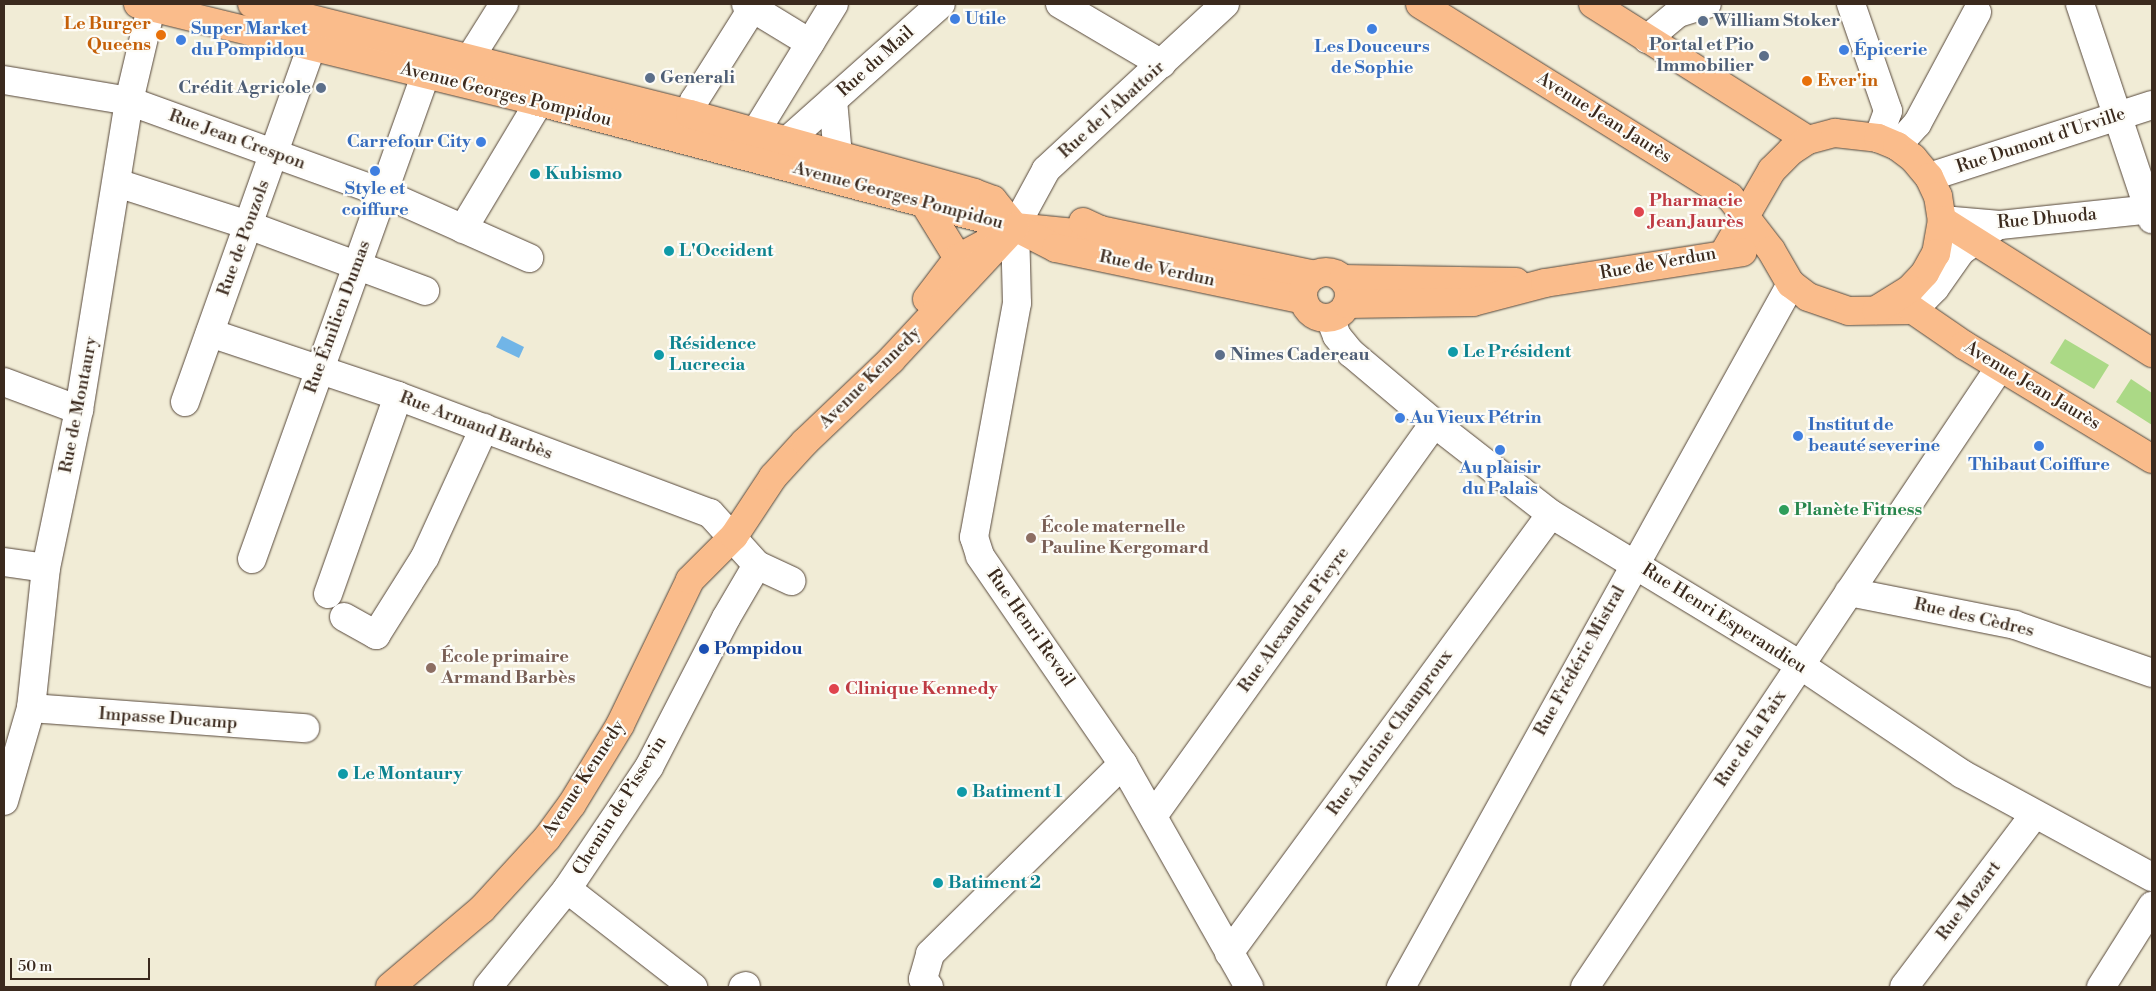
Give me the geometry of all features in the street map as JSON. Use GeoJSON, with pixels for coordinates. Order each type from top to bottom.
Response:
{"type":"FeatureCollection","features":[{"type":"Feature","properties":{"kind":"main road","name":"Avenue Georges Pompidou"},"geometry":{"type":"LineString","coordinates":[[252,4],[690,114],[786,141],[839,167],[924,203],[1015,227]]}},
{"type":"Feature","properties":{"kind":"main road","name":"Avenue Jean Jaurès"},"geometry":{"type":"LineString","coordinates":[[1420,4],[1730,196],[1771,250]]}},
{"type":"Feature","properties":{"kind":"main road"},"geometry":{"type":"LineString","coordinates":[[1593,4],[1808,140]]}},
{"type":"Feature","properties":{"kind":"main road","name":"Avenue Georges Pompidou"},"geometry":{"type":"LineString","coordinates":[[147,5],[312,45],[426,76],[993,200],[1015,227]]}},
{"type":"Feature","properties":{"kind":"main road"},"geometry":{"type":"LineString","coordinates":[[1724,253],[1747,218],[1772,170],[1808,140],[1835,133],[1888,142],[1913,158],[1929,177],[1938,196],[1942,220],[1936,253],[1925,273],[1910,289],[1873,311]]}},
{"type":"Feature","properties":{"kind":"main road"},"geometry":{"type":"LineString","coordinates":[[1846,135],[1798,164],[1781,185],[1771,212],[1771,250],[1792,284],[1808,297],[1828,306],[1873,311],[1913,310]]}},
{"type":"Feature","properties":{"kind":"main road"},"geometry":{"type":"LineString","coordinates":[[924,203],[958,258],[1015,227]]}},
{"type":"Feature","properties":{"kind":"main road"},"geometry":{"type":"LineString","coordinates":[[1942,220],[2152,354]]}},
{"type":"Feature","properties":{"kind":"main road","name":"Rue de Verdun"},"geometry":{"type":"LineString","coordinates":[[1015,227],[1085,234],[1100,230],[1315,275],[1329,272],[1340,300]]}},
{"type":"Feature","properties":{"kind":"main road","name":"Rue de Verdun"},"geometry":{"type":"LineString","coordinates":[[1015,227],[1056,248],[1304,300],[1314,314],[1340,300],[1545,284],[1724,253],[1771,250]]}},
{"type":"Feature","properties":{"kind":"main road","name":"Avenue Kennedy"},"geometry":{"type":"LineString","coordinates":[[390,987],[482,909],[520,871],[547,838],[572,804],[620,725],[690,580],[734,536],[773,477],[804,442],[891,360],[1015,227]]}},
{"type":"Feature","properties":{"kind":"main road","name":"Avenue Kennedy"},"geometry":{"type":"LineString","coordinates":[[734,536],[754,475],[794,427],[935,290],[958,258]]}},
{"type":"Feature","properties":{"kind":"main road"},"geometry":{"type":"LineString","coordinates":[[1304,300],[1305,285],[1315,275]]}},
{"type":"Feature","properties":{"kind":"main road","name":"Avenue Jean Jaurès"},"geometry":{"type":"LineString","coordinates":[[1913,310],[2000,367],[2152,460]]}},
{"type":"Feature","properties":{"kind":"street"},"geometry":{"type":"LineString","coordinates":[[470,58],[504,4]]}},
{"type":"Feature","properties":{"kind":"street"},"geometry":{"type":"LineString","coordinates":[[755,133],[834,4]]}},
{"type":"Feature","properties":{"kind":"street","name":"Rue du Mail"},"geometry":{"type":"LineString","coordinates":[[786,141],[941,4]]}},
{"type":"Feature","properties":{"kind":"street"},"geometry":{"type":"LineString","coordinates":[[1060,4],[1162,64]]}},
{"type":"Feature","properties":{"kind":"street","name":"Rue de l'Abattoir"},"geometry":{"type":"LineString","coordinates":[[1015,227],[1046,170],[1225,4]]}},
{"type":"Feature","properties":{"kind":"street"},"geometry":{"type":"LineString","coordinates":[[1647,38],[1678,12],[1707,4]]}},
{"type":"Feature","properties":{"kind":"street"},"geometry":{"type":"LineString","coordinates":[[1851,4],[1888,110],[1888,142]]}},
{"type":"Feature","properties":{"kind":"street"},"geometry":{"type":"LineString","coordinates":[[2080,4],[2151,212]]}},
{"type":"Feature","properties":{"kind":"street","name":"Rue de Montaury"},"geometry":{"type":"LineString","coordinates":[[4,801],[32,708],[46,568],[80,410],[129,101],[147,5]]}},
{"type":"Feature","properties":{"kind":"street"},"geometry":{"type":"LineString","coordinates":[[690,114],[694,101],[752,5],[810,43]]}},
{"type":"Feature","properties":{"kind":"street"},"geometry":{"type":"LineString","coordinates":[[1888,142],[1917,124],[1977,12]]}},
{"type":"Feature","properties":{"kind":"street","name":"Rue de Pouzols"},"geometry":{"type":"LineString","coordinates":[[185,402],[312,45]]}},
{"type":"Feature","properties":{"kind":"street","name":"Rue Émilien Dumas"},"geometry":{"type":"LineString","coordinates":[[252,559],[426,76]]}},
{"type":"Feature","properties":{"kind":"street","name":"Rue Jean Crespon"},"geometry":{"type":"LineString","coordinates":[[4,80],[129,101],[383,193],[529,258]]}},
{"type":"Feature","properties":{"kind":"street","name":"Rue du Mail"},"geometry":{"type":"LineString","coordinates":[[833,100],[839,167]]}},
{"type":"Feature","properties":{"kind":"street"},"geometry":{"type":"LineString","coordinates":[[463,229],[539,102]]}},
{"type":"Feature","properties":{"kind":"street","name":"Rue Dumont d'Urville"},"geometry":{"type":"LineString","coordinates":[[1929,177],[2152,105]]}},
{"type":"Feature","properties":{"kind":"street"},"geometry":{"type":"LineString","coordinates":[[117,183],[248,225],[425,291]]}},
{"type":"Feature","properties":{"kind":"street","name":"Rue Dhuoda"},"geometry":{"type":"LineString","coordinates":[[1942,220],[2000,225],[2151,212]]}},
{"type":"Feature","properties":{"kind":"street"},"geometry":{"type":"LineString","coordinates":[[1913,310],[1936,288],[1962,251],[2000,225]]}},
{"type":"Feature","properties":{"kind":"street","name":"Rue Henri Revoil"},"geometry":{"type":"LineString","coordinates":[[1015,227],[1017,303],[974,537],[980,556],[1123,764],[1249,987]]}},
{"type":"Feature","properties":{"kind":"street","name":"Rue Frédéric Mistral"},"geometry":{"type":"LineString","coordinates":[[1400,987],[1634,563],[1792,284]]}},
{"type":"Feature","properties":{"kind":"street","name":"Rue Henri Esperandieu"},"geometry":{"type":"LineString","coordinates":[[1340,300],[1337,336],[1351,353],[1434,424],[1551,514],[1800,665],[1962,774],[2034,815],[2152,877]]}},
{"type":"Feature","properties":{"kind":"street","name":"Rue Armand Barbès"},"geometry":{"type":"LineString","coordinates":[[210,333],[398,396],[710,513],[734,536]]}},
{"type":"Feature","properties":{"kind":"street","name":"Rue de la Paix"},"geometry":{"type":"LineString","coordinates":[[1585,987],[2000,367]]}},
{"type":"Feature","properties":{"kind":"street"},"geometry":{"type":"LineString","coordinates":[[4,382],[80,410]]}},
{"type":"Feature","properties":{"kind":"street"},"geometry":{"type":"LineString","coordinates":[[328,594],[398,396]]}},
{"type":"Feature","properties":{"kind":"street","name":"Rue Alexandre Pieyre"},"geometry":{"type":"LineString","coordinates":[[1154,816],[1434,424]]}},
{"type":"Feature","properties":{"kind":"street"},"geometry":{"type":"LineString","coordinates":[[344,617],[376,635],[425,557],[484,428]]}},
{"type":"Feature","properties":{"kind":"street","name":"Rue Antoine Champroux"},"geometry":{"type":"LineString","coordinates":[[1229,953],[1551,514]]}},
{"type":"Feature","properties":{"kind":"street"},"geometry":{"type":"LineString","coordinates":[[734,536],[757,565],[792,581]]}},
{"type":"Feature","properties":{"kind":"street"},"geometry":{"type":"LineString","coordinates":[[4,562],[46,568]]}},
{"type":"Feature","properties":{"kind":"street","name":"Chemin de Pissevin"},"geometry":{"type":"LineString","coordinates":[[488,987],[567,889],[649,767],[726,618],[757,565]]}},
{"type":"Feature","properties":{"kind":"street","name":"Rue des Cèdres"},"geometry":{"type":"LineString","coordinates":[[1850,592],[2015,625],[2152,672]]}},
{"type":"Feature","properties":{"kind":"street","name":"Impasse Ducamp"},"geometry":{"type":"LineString","coordinates":[[32,708],[305,728]]}},
{"type":"Feature","properties":{"kind":"street"},"geometry":{"type":"LineString","coordinates":[[929,987],[923,980],[930,954],[1123,764]]}},
{"type":"Feature","properties":{"kind":"street","name":"Rue Mozart"},"geometry":{"type":"LineString","coordinates":[[1904,987],[2034,815]]}},
{"type":"Feature","properties":{"kind":"street"},"geometry":{"type":"LineString","coordinates":[[567,889],[693,987]]}},
{"type":"Feature","properties":{"kind":"street"},"geometry":{"type":"LineString","coordinates":[[2101,987],[2152,906]]}},
{"type":"Feature","properties":{"kind":"green space"},"geometry":{"type":"Polygon","coordinates":[[[2065,339],[2109,365],[2094,389],[2050,363],[2065,339]]]}},
{"type":"Feature","properties":{"kind":"green space"},"geometry":{"type":"Polygon","coordinates":[[[2131,379],[2152,393],[2152,425],[2116,402],[2131,379]]]}},
{"type":"Feature","properties":{"kind":"water"},"geometry":{"type":"Polygon","coordinates":[[[502,336],[524,347],[519,358],[496,347],[502,336]]]}},
{"type":"Feature","properties":{"kind":"place","name":"Utile"},"geometry":{"type":"Point","coordinates":[955,19]}},
{"type":"Feature","properties":{"kind":"place","name":"William Stoker"},"geometry":{"type":"Point","coordinates":[1703,21]}},
{"type":"Feature","properties":{"kind":"place","name":"Les Douceurs de Sophie"},"geometry":{"type":"Point","coordinates":[1372,29]}},
{"type":"Feature","properties":{"kind":"place","name":"Le Burger Queens"},"geometry":{"type":"Point","coordinates":[161,35]}},
{"type":"Feature","properties":{"kind":"place","name":"Super Market du Pompidou"},"geometry":{"type":"Point","coordinates":[181,40]}},
{"type":"Feature","properties":{"kind":"place","name":"Épicerie"},"geometry":{"type":"Point","coordinates":[1844,50]}},
{"type":"Feature","properties":{"kind":"place","name":"Portal et Pio Immobilier"},"geometry":{"type":"Point","coordinates":[1764,56]}},
{"type":"Feature","properties":{"kind":"place","name":"Generali"},"geometry":{"type":"Point","coordinates":[650,78]}},
{"type":"Feature","properties":{"kind":"place","name":"Ever'in"},"geometry":{"type":"Point","coordinates":[1807,81]}},
{"type":"Feature","properties":{"kind":"place","name":"Crédit Agricole"},"geometry":{"type":"Point","coordinates":[321,88]}},
{"type":"Feature","properties":{"kind":"place","name":"Carrefour City"},"geometry":{"type":"Point","coordinates":[481,142]}},
{"type":"Feature","properties":{"kind":"place","name":"Style et coiffure"},"geometry":{"type":"Point","coordinates":[375,171]}},
{"type":"Feature","properties":{"kind":"place","name":"Kubismo"},"geometry":{"type":"Point","coordinates":[535,174]}},
{"type":"Feature","properties":{"kind":"place","name":"Pharmacie Jean Jaurès"},"geometry":{"type":"Point","coordinates":[1639,212]}},
{"type":"Feature","properties":{"kind":"place","name":"L'Occident"},"geometry":{"type":"Point","coordinates":[669,251]}},
{"type":"Feature","properties":{"kind":"place","name":"Le Président"},"geometry":{"type":"Point","coordinates":[1453,352]}},
{"type":"Feature","properties":{"kind":"place","name":"Résidence Lucrecia"},"geometry":{"type":"Point","coordinates":[659,355]}},
{"type":"Feature","properties":{"kind":"place","name":"Nimes Cadereau"},"geometry":{"type":"Point","coordinates":[1220,355]}},
{"type":"Feature","properties":{"kind":"place","name":"Au Vieux Pétrin"},"geometry":{"type":"Point","coordinates":[1400,418]}},
{"type":"Feature","properties":{"kind":"place","name":"Institut de beauté severine"},"geometry":{"type":"Point","coordinates":[1798,436]}},
{"type":"Feature","properties":{"kind":"place","name":"Thibaut Coiffure"},"geometry":{"type":"Point","coordinates":[2039,446]}},
{"type":"Feature","properties":{"kind":"place","name":"Au plaisir du Palais"},"geometry":{"type":"Point","coordinates":[1500,450]}},
{"type":"Feature","properties":{"kind":"place","name":"Planète Fitness"},"geometry":{"type":"Point","coordinates":[1784,510]}},
{"type":"Feature","properties":{"kind":"place","name":"École maternelle Pauline Kergomard"},"geometry":{"type":"Point","coordinates":[1031,538]}},
{"type":"Feature","properties":{"kind":"place","name":"Pompidou"},"geometry":{"type":"Point","coordinates":[704,649]}},
{"type":"Feature","properties":{"kind":"place","name":"École primaire Armand Barbès"},"geometry":{"type":"Point","coordinates":[431,668]}},
{"type":"Feature","properties":{"kind":"place","name":"Clinique Kennedy"},"geometry":{"type":"Point","coordinates":[834,689]}},
{"type":"Feature","properties":{"kind":"place","name":"Le Montaury"},"geometry":{"type":"Point","coordinates":[343,774]}},
{"type":"Feature","properties":{"kind":"place","name":"Batiment 1"},"geometry":{"type":"Point","coordinates":[962,792]}},
{"type":"Feature","properties":{"kind":"place","name":"Batiment 2"},"geometry":{"type":"Point","coordinates":[938,883]}}]}
